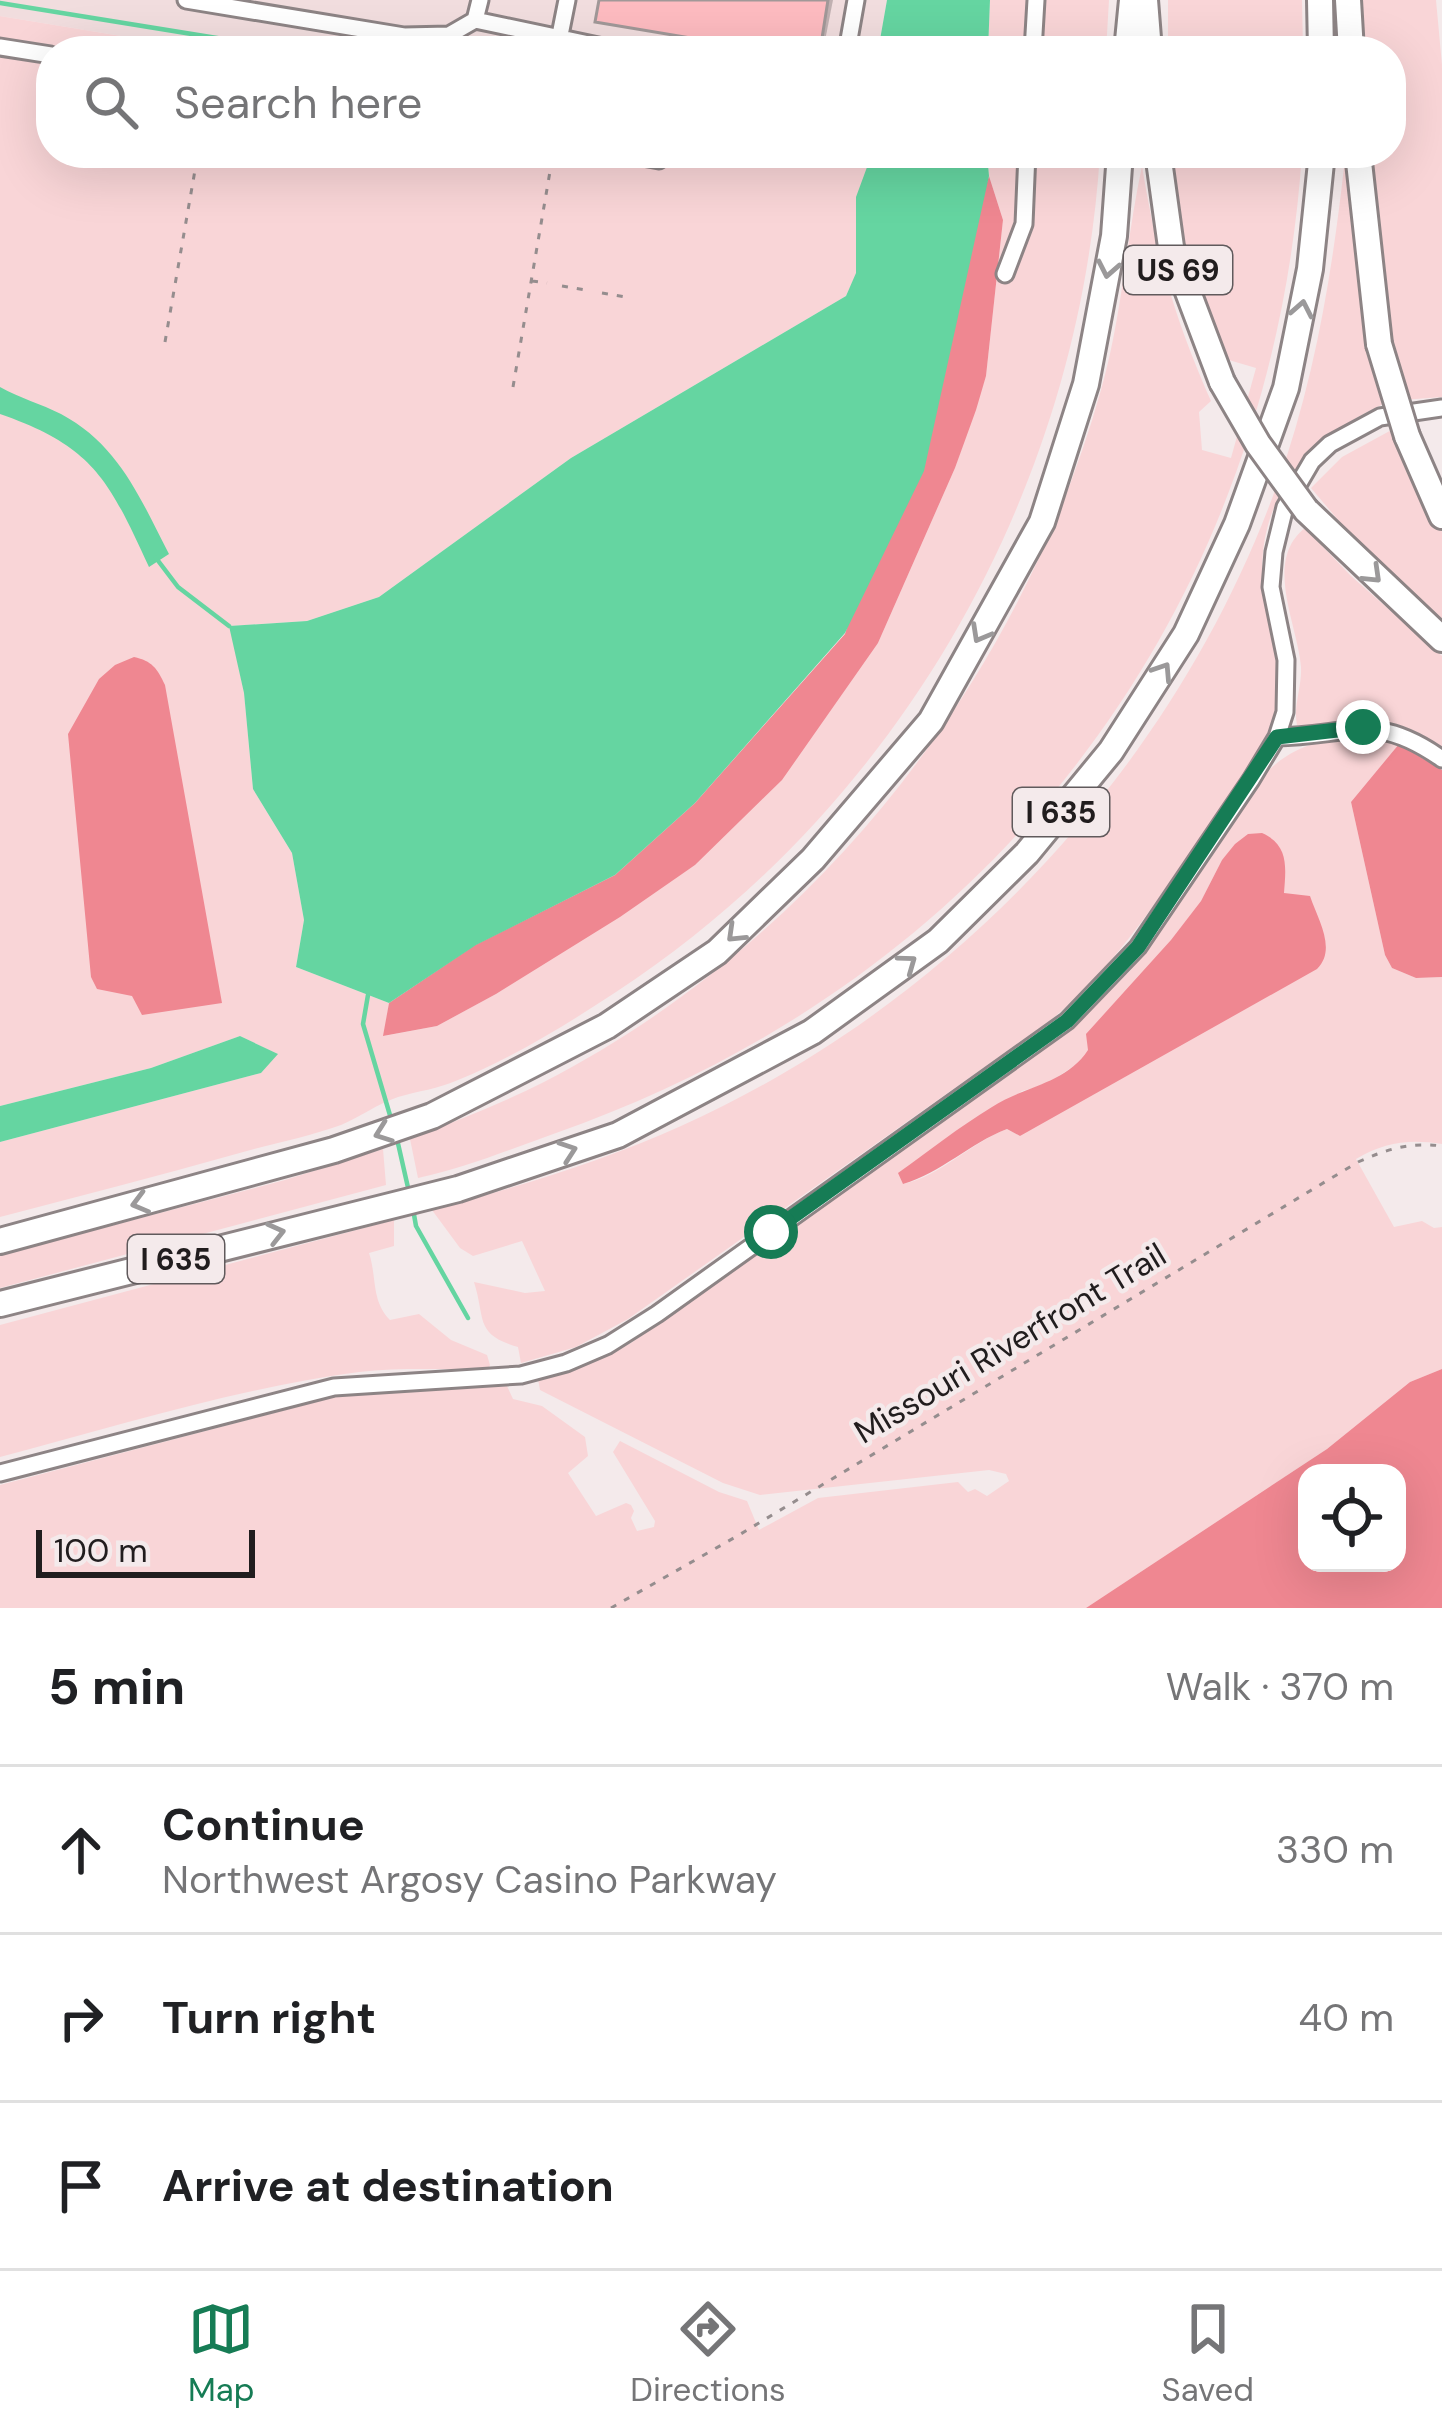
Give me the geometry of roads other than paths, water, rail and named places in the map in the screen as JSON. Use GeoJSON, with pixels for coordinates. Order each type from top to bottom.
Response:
{"type":"FeatureCollection","features":[{"type":"Feature","properties":{"kind":"highway"},"geometry":{"type":"LineString","coordinates":[[1128,36],[1132,0]]}},
{"type":"Feature","properties":{"kind":"highway"},"geometry":{"type":"LineString","coordinates":[[1145,0],[1148,36]]}},
{"type":"Feature","properties":{"kind":"highway"},"geometry":{"type":"LineString","coordinates":[[1320,0],[1321,36]]}},
{"type":"Feature","properties":{"kind":"highway"},"geometry":{"type":"LineString","coordinates":[[1348,0],[1350,36]]}},
{"type":"Feature","properties":{"kind":"highway","name":"I 635"},"geometry":{"type":"LineString","coordinates":[[0,1241],[334,1150],[432,1116],[607,1026],[717,952],[813,860],[931,722],[1042,522],[1086,384],[1114,236],[1119,168]]}},
{"type":"Feature","properties":{"kind":"highway","name":"US 69"},"geometry":{"type":"LineString","coordinates":[[1160,168],[1171,248],[1222,382],[1258,444],[1306,510],[1442,639]]}},
{"type":"Feature","properties":{"kind":"highway","name":"I 635"},"geometry":{"type":"LineString","coordinates":[[0,1304],[458,1189],[618,1135],[812,1032],[938,941],[1041,836],[1111,751],[1186,634],[1237,524],[1286,388],[1310,269],[1320,168]]}},
{"type":"Feature","properties":{"kind":"highway"},"geometry":{"type":"LineString","coordinates":[[1360,168],[1379,344],[1407,436],[1442,516]]}},
{"type":"Feature","properties":{"kind":"street"},"geometry":{"type":"LineString","coordinates":[[186,0],[404,36],[449,35],[475,20],[542,36]]}},
{"type":"Feature","properties":{"kind":"street"},"geometry":{"type":"LineString","coordinates":[[475,20],[480,0]]}},
{"type":"Feature","properties":{"kind":"street"},"geometry":{"type":"LineString","coordinates":[[560,36],[567,0]]}},
{"type":"Feature","properties":{"kind":"street"},"geometry":{"type":"LineString","coordinates":[[850,36],[856,0]]}},
{"type":"Feature","properties":{"kind":"street"},"geometry":{"type":"LineString","coordinates":[[1034,36],[1036,0]]}},
{"type":"Feature","properties":{"kind":"street"},"geometry":{"type":"LineString","coordinates":[[0,47],[36,53]]}},
{"type":"Feature","properties":{"kind":"street"},"geometry":{"type":"LineString","coordinates":[[1005,274],[1024,224],[1027,168]]}},
{"type":"Feature","properties":{"kind":"street"},"geometry":{"type":"LineString","coordinates":[[0,1473],[334,1387],[521,1376],[566,1363],[608,1345],[1067,1021],[1138,947],[1277,737],[1288,689],[1271,587],[1285,507],[1312,461],[1330,444],[1380,417],[1442,408]]}},
{"type":"Feature","properties":{"kind":"street"},"geometry":{"type":"LineString","coordinates":[[1277,737],[1378,728],[1421,744],[1442,759]]}},
{"type":"Feature","properties":{"kind":"waterway"},"geometry":{"type":"LineString","coordinates":[[0,3],[204,36]]}},
{"type":"Feature","properties":{"kind":"waterway"},"geometry":{"type":"LineString","coordinates":[[156,558],[178,587],[229,626]]}},
{"type":"Feature","properties":{"kind":"waterway"},"geometry":{"type":"LineString","coordinates":[[368,995],[363,1024],[392,1122]]}},
{"type":"Feature","properties":{"kind":"waterway"},"geometry":{"type":"LineString","coordinates":[[397,1139],[409,1192]]}},
{"type":"Feature","properties":{"kind":"waterway"},"geometry":{"type":"LineString","coordinates":[[413,1209],[416,1226],[468,1318]]}}]}
